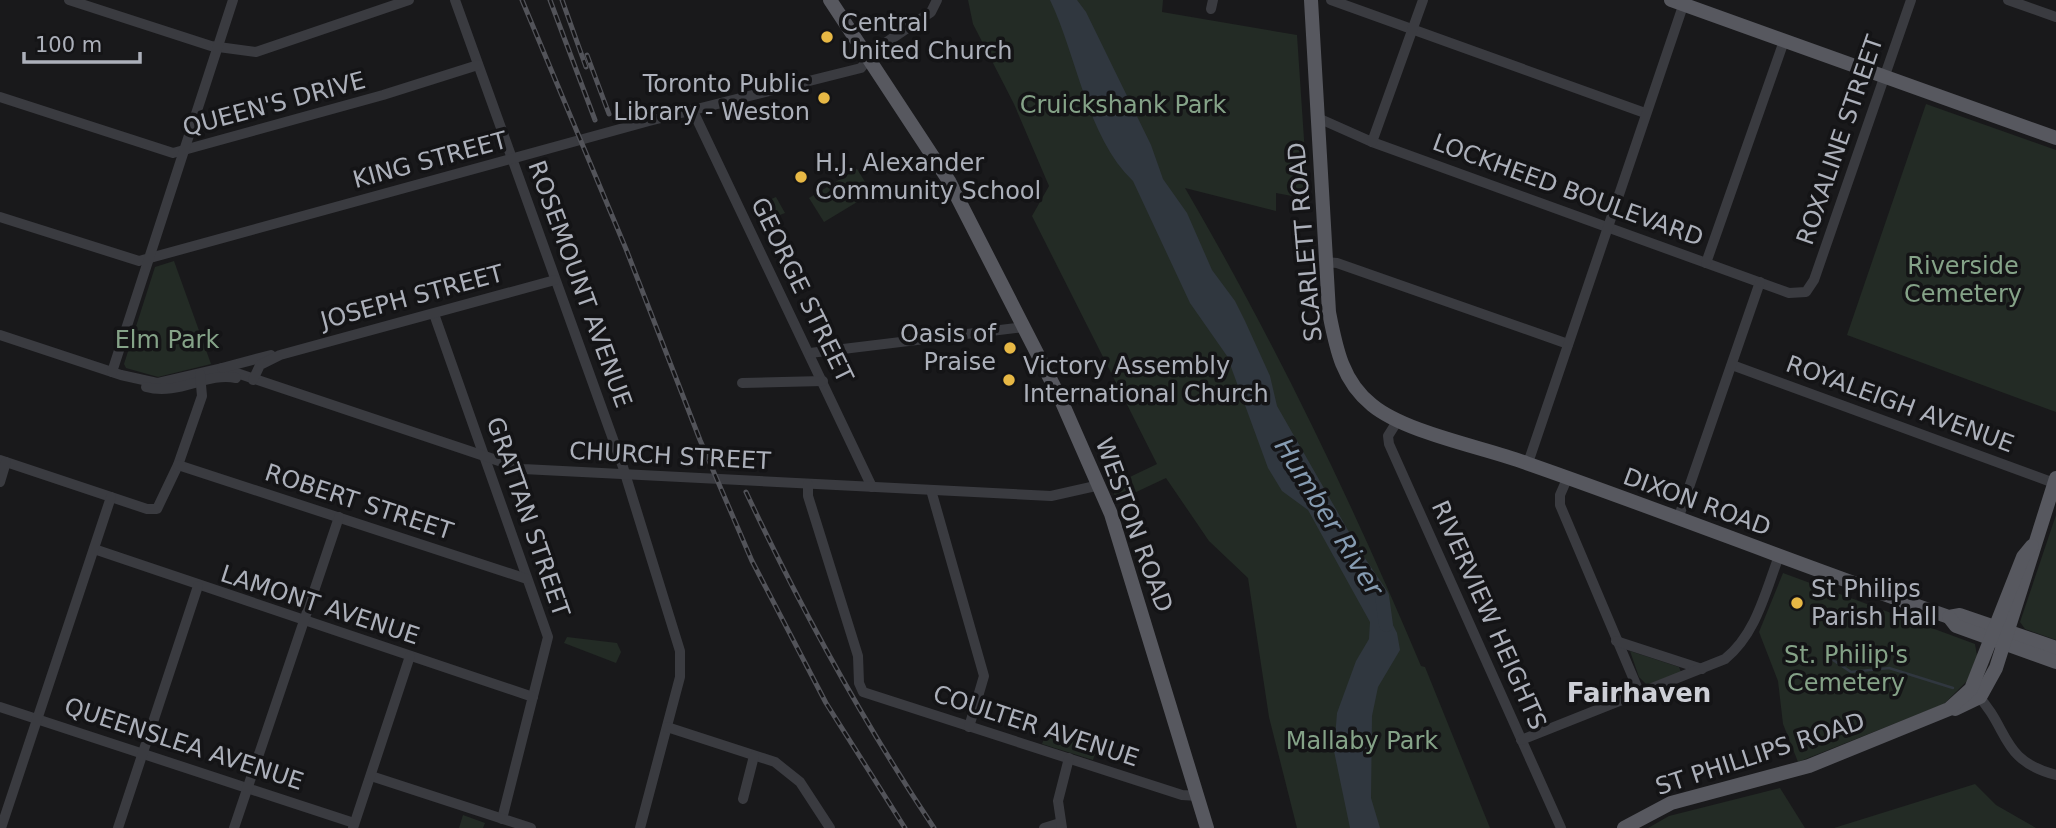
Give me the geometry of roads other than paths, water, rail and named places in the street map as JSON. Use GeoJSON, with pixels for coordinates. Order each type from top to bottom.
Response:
{"type":"FeatureCollection","features":[{"type":"Feature","properties":{"kind":"main road","name":"WESTON ROAD"},"geometry":{"type":"LineString","coordinates":[[830,0],[954,189],[1100,485],[1135,588],[1207,828]]}},
{"type":"Feature","properties":{"kind":"main road","name":"SCARLETT ROAD"},"geometry":{"type":"LineString","coordinates":[[1311,0],[1325,262],[1329,312],[1339,363],[1358,392],[1374,407],[1398,420],[1430,431]]}},
{"type":"Feature","properties":{"kind":"main road"},"geometry":{"type":"LineString","coordinates":[[1680,1],[2056,138]]}},
{"type":"Feature","properties":{"kind":"main road","name":"DIXON ROAD"},"geometry":{"type":"LineString","coordinates":[[1430,431],[1528,463],[1948,617],[1960,615],[2056,662]]}},
{"type":"Feature","properties":{"kind":"main road","name":"ST PHILLIPS ROAD"},"geometry":{"type":"LineString","coordinates":[[1624,828],[1671,803],[1810,766],[1949,709],[1975,693],[2032,560],[2032,546],[2055,480]]}},
{"type":"Feature","properties":{"kind":"main road","name":"DIXON ROAD"},"geometry":{"type":"LineString","coordinates":[[2000,635],[2056,648]]}},
{"type":"Feature","properties":{"kind":"street"},"geometry":{"type":"LineString","coordinates":[[69,0],[217,48],[267,51],[409,0]]}},
{"type":"Feature","properties":{"kind":"street"},"geometry":{"type":"LineString","coordinates":[[112,372],[233,0]]}},
{"type":"Feature","properties":{"kind":"street","name":"ROSEMOUNT AVENUE"},"geometry":{"type":"LineString","coordinates":[[455,0],[626,475],[680,651],[680,677],[640,828]]}},
{"type":"Feature","properties":{"kind":"street","name":"KING STREET"},"geometry":{"type":"LineString","coordinates":[[0,217],[135,261],[148,259],[861,68],[875,50],[931,12],[937,0]]}},
{"type":"Feature","properties":{"kind":"street"},"geometry":{"type":"LineString","coordinates":[[1331,0],[1646,113]]}},
{"type":"Feature","properties":{"kind":"street"},"geometry":{"type":"LineString","coordinates":[[1372,142],[1423,0]]}},
{"type":"Feature","properties":{"kind":"street","name":"ROXALINE STREET"},"geometry":{"type":"LineString","coordinates":[[1806,292],[1814,280],[1911,0]]}},
{"type":"Feature","properties":{"kind":"street"},"geometry":{"type":"LineString","coordinates":[[2008,0],[2056,17]]}},
{"type":"Feature","properties":{"kind":"street"},"geometry":{"type":"LineString","coordinates":[[1528,463],[1646,113],[1680,1]]}},
{"type":"Feature","properties":{"kind":"street"},"geometry":{"type":"LineString","coordinates":[[1706,263],[1784,41]]}},
{"type":"Feature","properties":{"kind":"street","name":"QUEEN'S DRIVE"},"geometry":{"type":"LineString","coordinates":[[0,97],[170,153],[183,152],[478,65]]}},
{"type":"Feature","properties":{"kind":"street","name":"GEORGE STREET"},"geometry":{"type":"LineString","coordinates":[[693,111],[872,487]]}},
{"type":"Feature","properties":{"kind":"street","name":"LOCKHEED BOULEVARD"},"geometry":{"type":"LineString","coordinates":[[1318,118],[1372,142],[1789,293],[1806,292]]}},
{"type":"Feature","properties":{"kind":"street"},"geometry":{"type":"LineString","coordinates":[[1325,262],[1337,263],[1569,344]]}},
{"type":"Feature","properties":{"kind":"street","name":"JOSEPH STREET"},"geometry":{"type":"LineString","coordinates":[[252,380],[260,365],[280,355],[555,280]]}},
{"type":"Feature","properties":{"kind":"street"},"geometry":{"type":"LineString","coordinates":[[1678,519],[1760,282]]}},
{"type":"Feature","properties":{"kind":"street","name":"GRATTAN STREET"},"geometry":{"type":"LineString","coordinates":[[434,314],[548,637],[502,818]]}},
{"type":"Feature","properties":{"kind":"street"},"geometry":{"type":"LineString","coordinates":[[810,353],[968,336],[1024,327]]}},
{"type":"Feature","properties":{"kind":"street","name":"CHURCH STREET"},"geometry":{"type":"LineString","coordinates":[[0,335],[136,379],[143,385],[166,390],[222,368],[523,469],[1051,496],[1100,485]]}},
{"type":"Feature","properties":{"kind":"street","name":"JOSEPH STREET"},"geometry":{"type":"LineString","coordinates":[[222,368],[274,354],[280,355]]}},
{"type":"Feature","properties":{"kind":"street","name":"ROYALEIGH AVENUE"},"geometry":{"type":"LineString","coordinates":[[1732,365],[2055,480]]}},
{"type":"Feature","properties":{"kind":"street","name":"CHURCH STREET"},"geometry":{"type":"LineString","coordinates":[[201,378],[226,376],[252,380]]}},
{"type":"Feature","properties":{"kind":"street"},"geometry":{"type":"LineString","coordinates":[[0,482],[3,461],[147,509],[157,509],[178,465],[204,391],[201,378]]}},
{"type":"Feature","properties":{"kind":"street"},"geometry":{"type":"LineString","coordinates":[[742,383],[823,381]]}},
{"type":"Feature","properties":{"kind":"street","name":"RIVERVIEW HEIGHTS"},"geometry":{"type":"LineString","coordinates":[[1398,420],[1388,436],[1389,444],[1561,828]]}},
{"type":"Feature","properties":{"kind":"street","name":"ROBERT STREET"},"geometry":{"type":"LineString","coordinates":[[178,465],[527,579]]}},
{"type":"Feature","properties":{"kind":"street"},"geometry":{"type":"LineString","coordinates":[[1567,479],[1560,495],[1560,505],[1640,694]]}},
{"type":"Feature","properties":{"kind":"street","name":"COULTER AVENUE"},"geometry":{"type":"LineString","coordinates":[[808,484],[808,496],[858,656],[859,683],[863,692],[1182,795],[1198,796]]}},
{"type":"Feature","properties":{"kind":"street"},"geometry":{"type":"LineString","coordinates":[[931,490],[984,676],[969,727]]}},
{"type":"Feature","properties":{"kind":"street"},"geometry":{"type":"LineString","coordinates":[[1,828],[111,497]]}},
{"type":"Feature","properties":{"kind":"street"},"geometry":{"type":"LineString","coordinates":[[234,828],[339,517]]}},
{"type":"Feature","properties":{"kind":"street","name":"LAMONT AVENUE"},"geometry":{"type":"LineString","coordinates":[[94,549],[533,697]]}},
{"type":"Feature","properties":{"kind":"street"},"geometry":{"type":"LineString","coordinates":[[1521,740],[1725,659],[1742,645],[1779,556]]}},
{"type":"Feature","properties":{"kind":"street"},"geometry":{"type":"LineString","coordinates":[[118,828],[198,586]]}},
{"type":"Feature","properties":{"kind":"street"},"geometry":{"type":"LineString","coordinates":[[1616,641],[1702,669]]}},
{"type":"Feature","properties":{"kind":"street"},"geometry":{"type":"LineString","coordinates":[[354,825],[410,656]]}},
{"type":"Feature","properties":{"kind":"street"},"geometry":{"type":"LineString","coordinates":[[1975,693],[2010,749],[2040,770],[2056,775]]}},
{"type":"Feature","properties":{"kind":"street","name":"QUEENSLEA AVENUE"},"geometry":{"type":"LineString","coordinates":[[0,707],[248,786],[354,825]]}},
{"type":"Feature","properties":{"kind":"street"},"geometry":{"type":"LineString","coordinates":[[667,726],[754,755],[789,771],[830,828]]}},
{"type":"Feature","properties":{"kind":"street"},"geometry":{"type":"LineString","coordinates":[[743,800],[754,755]]}},
{"type":"Feature","properties":{"kind":"street"},"geometry":{"type":"LineString","coordinates":[[1044,828],[1061,826],[1058,801],[1069,758]]}},
{"type":"Feature","properties":{"kind":"street"},"geometry":{"type":"LineString","coordinates":[[371,776],[531,828]]}},
{"type":"Feature","properties":{"kind":"water"},"geometry":{"type":"Polygon","coordinates":[[[1050,0],[1077,0],[1086,12],[1151,145],[1163,179],[1187,213],[1212,270],[1235,301],[1270,376],[1277,406],[1365,560],[1371,582],[1397,633],[1400,650],[1378,687],[1372,716],[1371,798],[1380,828],[1350,828],[1334,751],[1337,713],[1356,661],[1369,639],[1370,622],[1308,510],[1282,491],[1268,468],[1227,356],[1190,303],[1133,181],[1104,142],[1050,0]]]}},
{"type":"Feature","properties":{"kind":"waterway","name":"Humber River"},"geometry":{"type":"LineString","coordinates":[[1359,562],[1382,596],[1386,625]]}},
{"type":"Feature","properties":{"kind":"waterway"},"geometry":{"type":"LineString","coordinates":[[1833,660],[1851,672],[1889,668],[1953,688]]}},
{"type":"Feature","properties":{"kind":"railway"},"geometry":{"type":"LineString","coordinates":[[522,0],[626,249],[700,440],[752,561],[826,703],[905,828]]}},
{"type":"Feature","properties":{"kind":"railway"},"geometry":{"type":"LineString","coordinates":[[550,0],[595,120]]}},
{"type":"Feature","properties":{"kind":"railway"},"geometry":{"type":"LineString","coordinates":[[562,0],[586,67]]}},
{"type":"Feature","properties":{"kind":"railway"},"geometry":{"type":"LineString","coordinates":[[587,55],[609,114]]}},
{"type":"Feature","properties":{"kind":"railway"},"geometry":{"type":"LineString","coordinates":[[746,492],[788,579],[834,663],[934,828]]}},
{"type":"Feature","properties":{"kind":"place","name":"Central United Church"},"geometry":{"type":"Point","coordinates":[827,37]}},
{"type":"Feature","properties":{"kind":"place","name":"Toronto Public Library - Weston"},"geometry":{"type":"Point","coordinates":[824,98]}},
{"type":"Feature","properties":{"kind":"place","name":"H.J. Alexander Community School"},"geometry":{"type":"Point","coordinates":[801,177]}},
{"type":"Feature","properties":{"kind":"place","name":"Oasis of Praise"},"geometry":{"type":"Point","coordinates":[1010,348]}},
{"type":"Feature","properties":{"kind":"place","name":"Victory Assembly International Church"},"geometry":{"type":"Point","coordinates":[1009,380]}},
{"type":"Feature","properties":{"kind":"place","name":"St Philips Parish Hall"},"geometry":{"type":"Point","coordinates":[1797,603]}},
{"type":"Feature","properties":{"kind":"district","name":"Fairhaven"},"geometry":{"type":"Point","coordinates":[1639,693]}},
{"type":"Feature","properties":{"kind":"park label","name":"Cruickshank Park"},"geometry":{"type":"Point","coordinates":[1123,105]}},
{"type":"Feature","properties":{"kind":"park label","name":"Riverside Cemetery"},"geometry":{"type":"Point","coordinates":[1963,280]}},
{"type":"Feature","properties":{"kind":"park label","name":"Elm Park"},"geometry":{"type":"Point","coordinates":[167,340]}},
{"type":"Feature","properties":{"kind":"park label","name":"St. Philip's Cemetery"},"geometry":{"type":"Point","coordinates":[1846,669]}},
{"type":"Feature","properties":{"kind":"park label","name":"Mallaby Park"},"geometry":{"type":"Point","coordinates":[1362,741]}}]}
